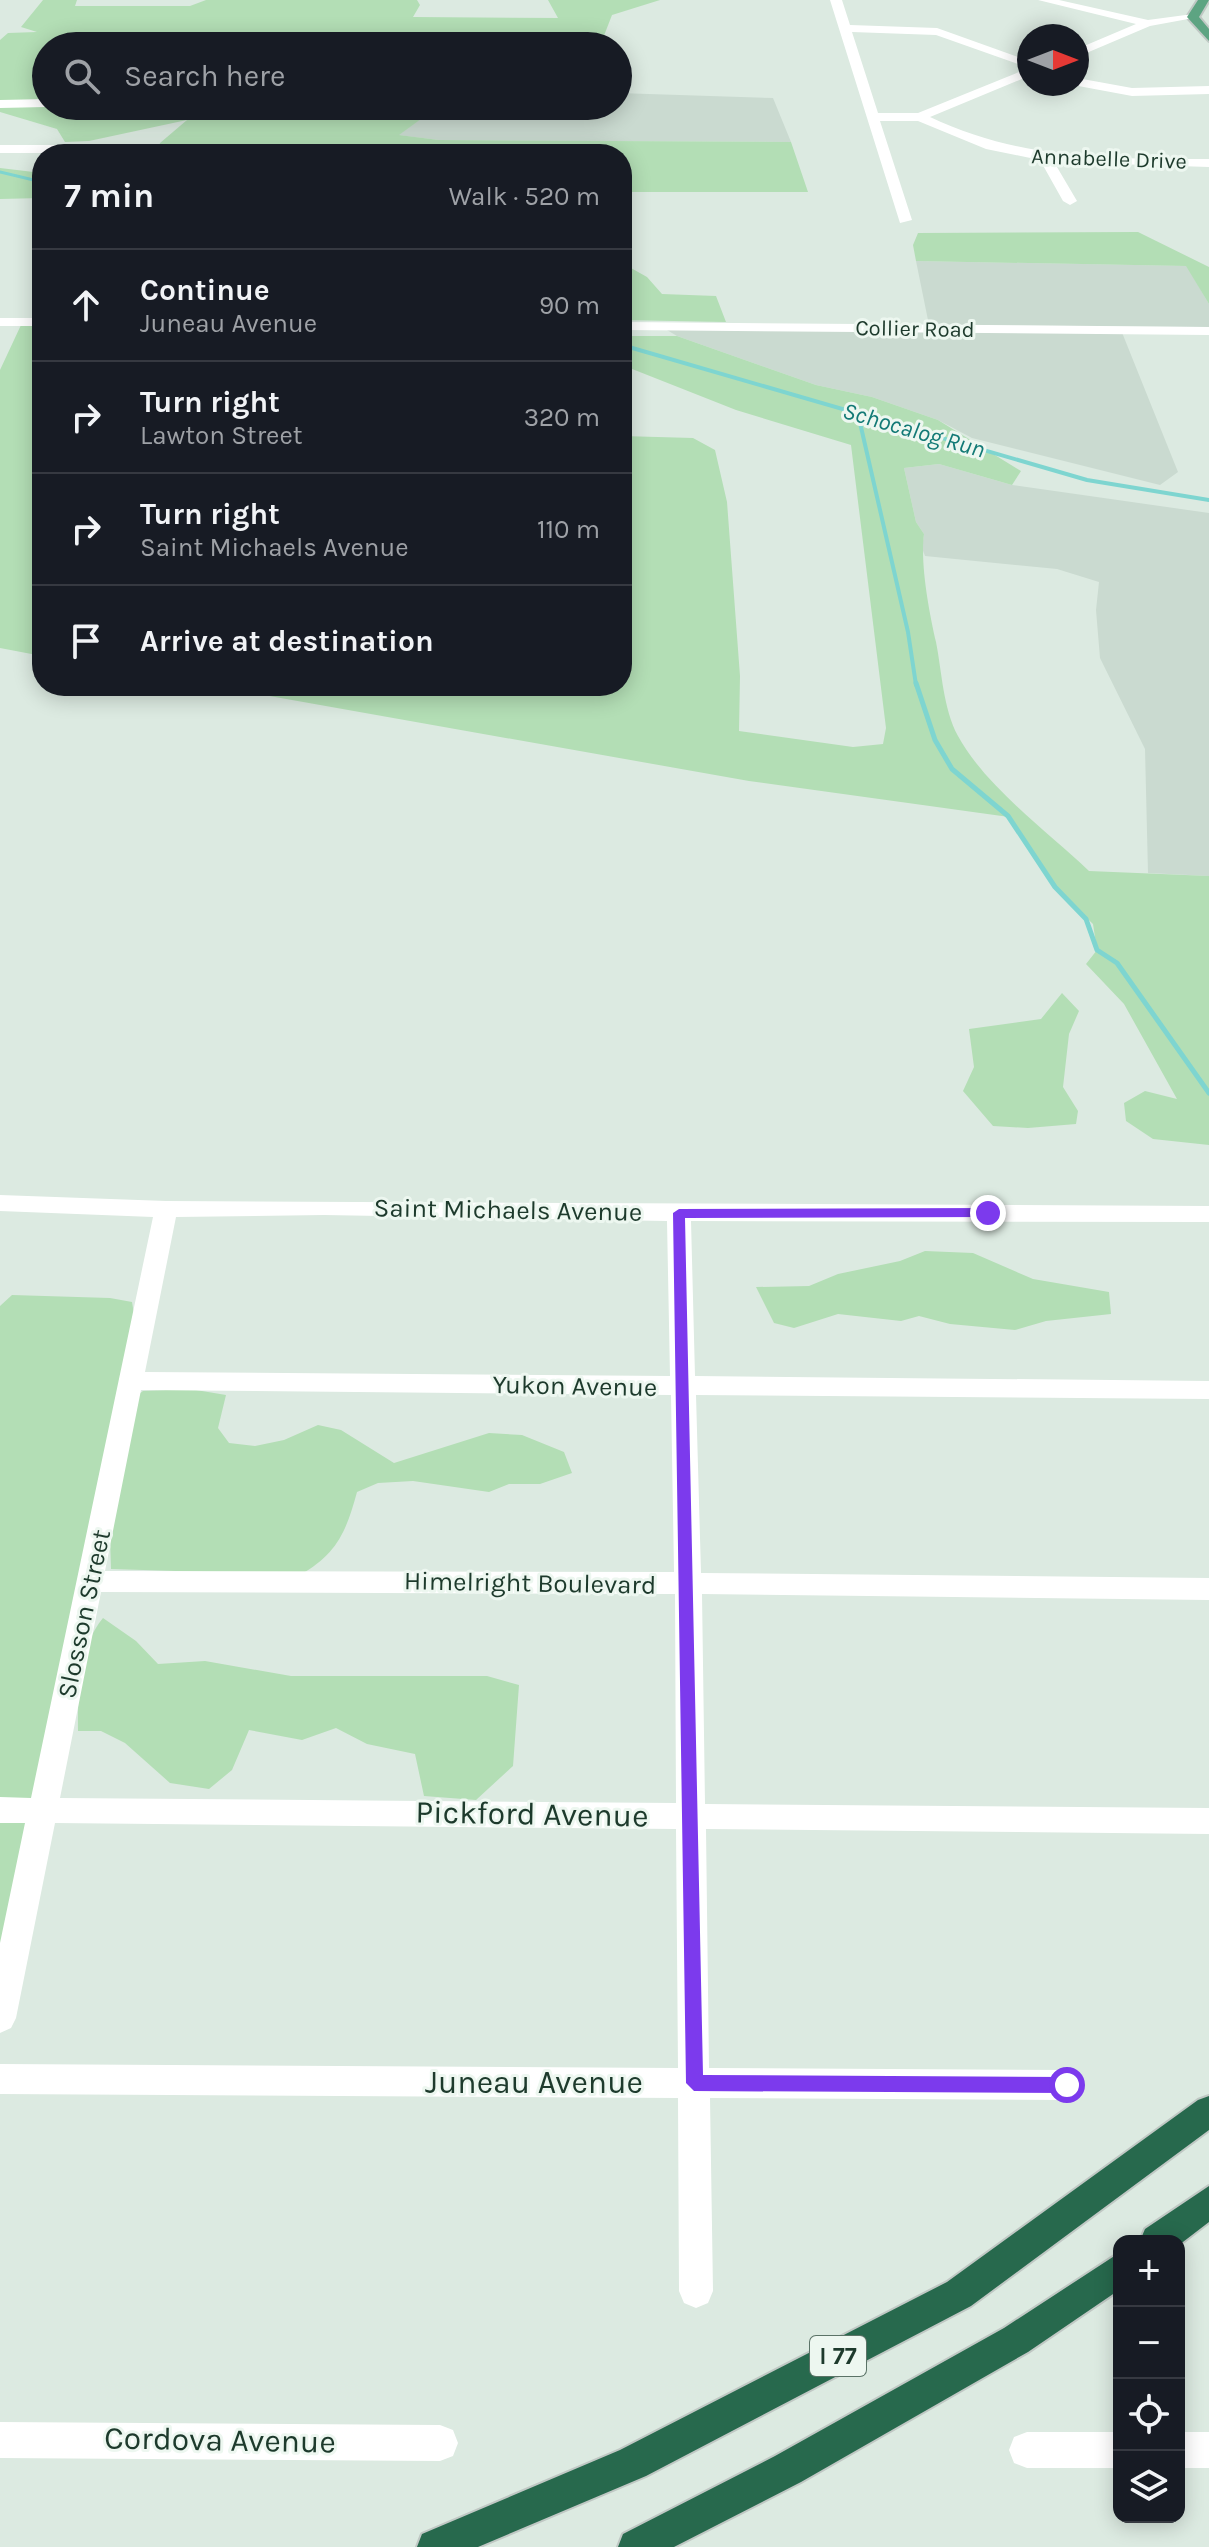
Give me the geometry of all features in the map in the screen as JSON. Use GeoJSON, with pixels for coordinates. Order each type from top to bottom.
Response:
{"type":"FeatureCollection","features":[{"type":"Feature","properties":{"kind":"highway","name":"I 77"},"geometry":{"type":"LineString","coordinates":[[435,2547],[633,2463],[959,2294],[1203,2115]]}},
{"type":"Feature","properties":{"kind":"highway"},"geometry":{"type":"LineString","coordinates":[[1165,2235],[1209,2202]]}},
{"type":"Feature","properties":{"kind":"highway"},"geometry":{"type":"LineString","coordinates":[[636,2547],[788,2469],[1016,2340],[1113,2274]]}},
{"type":"Feature","properties":{"kind":"main road"},"geometry":{"type":"LineString","coordinates":[[1205,0],[1196,8],[1193,17],[1209,37]]}},
{"type":"Feature","properties":{"kind":"street"},"geometry":{"type":"LineString","coordinates":[[836,0],[905,220]]}},
{"type":"Feature","properties":{"kind":"street"},"geometry":{"type":"LineString","coordinates":[[1044,0],[1148,23]]}},
{"type":"Feature","properties":{"kind":"street"},"geometry":{"type":"LineString","coordinates":[[1089,48],[1148,23],[1193,17]]}},
{"type":"Feature","properties":{"kind":"street"},"geometry":{"type":"LineString","coordinates":[[844,28],[937,32],[1017,61]]}},
{"type":"Feature","properties":{"kind":"street"},"geometry":{"type":"LineString","coordinates":[[872,117],[920,117],[1017,77]]}},
{"type":"Feature","properties":{"kind":"street"},"geometry":{"type":"LineString","coordinates":[[1089,84],[1132,92],[1209,90]]}},
{"type":"Feature","properties":{"kind":"street"},"geometry":{"type":"LineString","coordinates":[[0,104],[32,103]]}},
{"type":"Feature","properties":{"kind":"street","name":"Annabelle Drive"},"geometry":{"type":"LineString","coordinates":[[920,117],[994,147],[1046,160],[1209,163]]}},
{"type":"Feature","properties":{"kind":"street"},"geometry":{"type":"LineString","coordinates":[[0,149],[32,149]]}},
{"type":"Feature","properties":{"kind":"street"},"geometry":{"type":"LineString","coordinates":[[1046,160],[1070,201]]}},
{"type":"Feature","properties":{"kind":"street"},"geometry":{"type":"LineString","coordinates":[[0,322],[32,322]]}},
{"type":"Feature","properties":{"kind":"street","name":"Collier Road"},"geometry":{"type":"LineString","coordinates":[[632,326],[1209,331]]}},
{"type":"Feature","properties":{"kind":"street","name":"Saint Michaels Avenue"},"geometry":{"type":"LineString","coordinates":[[0,1203],[166,1209],[355,1207],[679,1213],[1209,1214]]}},
{"type":"Feature","properties":{"kind":"street","name":"Slosson Street"},"geometry":{"type":"LineString","coordinates":[[0,2018],[166,1209]]}},
{"type":"Feature","properties":{"kind":"street"},"geometry":{"type":"LineString","coordinates":[[679,1213],[688,1585],[696,2291]]}},
{"type":"Feature","properties":{"kind":"street","name":"Yukon Avenue"},"geometry":{"type":"LineString","coordinates":[[132,1381],[1209,1390]]}},
{"type":"Feature","properties":{"kind":"street","name":"Himelright Boulevard"},"geometry":{"type":"LineString","coordinates":[[92,1581],[222,1584],[478,1581],[1209,1589]]}},
{"type":"Feature","properties":{"kind":"street","name":"Pickford Avenue"},"geometry":{"type":"LineString","coordinates":[[0,1810],[1209,1821]]}},
{"type":"Feature","properties":{"kind":"street","name":"Juneau Avenue"},"geometry":{"type":"LineString","coordinates":[[0,2079],[1067,2085]]}},
{"type":"Feature","properties":{"kind":"street","name":"Cordova Avenue"},"geometry":{"type":"LineString","coordinates":[[0,2440],[440,2443]]}},
{"type":"Feature","properties":{"kind":"street"},"geometry":{"type":"LineString","coordinates":[[1027,2450],[1113,2450]]}},
{"type":"Feature","properties":{"kind":"street"},"geometry":{"type":"LineString","coordinates":[[1185,2450],[1209,2450]]}},
{"type":"Feature","properties":{"kind":"shaded area"},"geometry":{"type":"Polygon","coordinates":[[[632,93],[773,98],[791,142],[439,140],[398,135],[419,120],[632,120],[632,93]]]}},
{"type":"Feature","properties":{"kind":"shaded area"},"geometry":{"type":"Polygon","coordinates":[[[916,261],[1187,266],[1209,304],[1209,327],[929,325],[916,261]]]}},
{"type":"Feature","properties":{"kind":"shaded area"},"geometry":{"type":"Polygon","coordinates":[[[662,327],[1121,330],[1178,472],[1160,485],[972,438],[938,420],[872,397],[816,385],[677,336],[662,327]]]}},
{"type":"Feature","properties":{"kind":"shaded area"},"geometry":{"type":"Polygon","coordinates":[[[939,464],[1012,485],[1209,513],[1209,876],[1148,873],[1145,749],[1100,658],[1096,610],[1099,582],[1057,569],[925,556],[922,548],[924,534],[916,522],[904,468],[939,464]]]}},
{"type":"Feature","properties":{"kind":"green space"},"geometry":{"type":"Polygon","coordinates":[[[43,0],[77,0],[75,6],[190,6],[206,0],[417,0],[420,5],[413,17],[558,18],[548,0],[660,0],[612,15],[605,32],[37,32],[21,27],[43,0]]]}},
{"type":"Feature","properties":{"kind":"green space"},"geometry":{"type":"Polygon","coordinates":[[[32,32],[32,120],[187,120],[89,141],[65,142],[57,129],[0,112],[0,40],[8,33],[32,32]]]}},
{"type":"Feature","properties":{"kind":"green space"},"geometry":{"type":"Polygon","coordinates":[[[187,120],[420,120],[399,135],[439,140],[791,142],[808,192],[632,192],[632,144],[160,143],[187,120]]]}},
{"type":"Feature","properties":{"kind":"green space"},"geometry":{"type":"Polygon","coordinates":[[[0,168],[32,172],[32,198],[0,199],[0,168]]]}},
{"type":"Feature","properties":{"kind":"green space"},"geometry":{"type":"Polygon","coordinates":[[[1138,232],[1209,267],[1209,304],[1186,266],[916,261],[913,245],[918,233],[1138,232]]]}},
{"type":"Feature","properties":{"kind":"green space"},"geometry":{"type":"Polygon","coordinates":[[[632,269],[647,277],[662,294],[716,296],[726,322],[632,320],[632,269]]]}},
{"type":"Feature","properties":{"kind":"green space"},"geometry":{"type":"Polygon","coordinates":[[[21,325],[32,325],[32,654],[0,648],[0,370],[21,325]]]}},
{"type":"Feature","properties":{"kind":"green space"},"geometry":{"type":"Polygon","coordinates":[[[632,336],[677,336],[816,385],[872,397],[938,420],[1021,471],[1012,485],[939,464],[904,468],[916,522],[924,534],[926,588],[949,714],[958,736],[984,773],[1089,871],[1209,876],[1209,1145],[1153,1139],[1126,1121],[1124,1103],[1145,1091],[1177,1099],[1124,1004],[1086,964],[1097,950],[1093,924],[1058,891],[1009,817],[749,781],[269,696],[632,696],[632,436],[693,438],[715,450],[727,502],[740,676],[739,731],[853,747],[883,744],[886,728],[851,445],[736,410],[632,369],[632,336]]]}},
{"type":"Feature","properties":{"kind":"green space"},"geometry":{"type":"Polygon","coordinates":[[[1062,993],[1079,1011],[1069,1034],[1063,1087],[1078,1111],[1076,1124],[1028,1128],[993,1126],[963,1091],[974,1067],[969,1029],[1041,1019],[1062,993]]]}},
{"type":"Feature","properties":{"kind":"green space"},"geometry":{"type":"Polygon","coordinates":[[[925,1251],[973,1253],[1033,1279],[1109,1292],[1111,1314],[1046,1321],[1015,1330],[950,1324],[919,1316],[901,1321],[838,1314],[794,1328],[774,1323],[756,1287],[809,1286],[838,1274],[900,1261],[925,1251]]]}},
{"type":"Feature","properties":{"kind":"green space"},"geometry":{"type":"Polygon","coordinates":[[[12,1295],[110,1298],[132,1302],[135,1320],[0,1962],[0,1306],[12,1295]]]}},
{"type":"Feature","properties":{"kind":"green space"},"geometry":{"type":"Polygon","coordinates":[[[190,1389],[226,1395],[218,1428],[229,1443],[255,1446],[284,1440],[318,1425],[341,1430],[394,1463],[489,1433],[522,1435],[564,1452],[572,1473],[540,1484],[509,1484],[489,1492],[413,1481],[378,1483],[357,1492],[338,1541],[323,1559],[300,1575],[111,1569],[110,1537],[136,1396],[143,1391],[190,1389]]]}},
{"type":"Feature","properties":{"kind":"green space"},"geometry":{"type":"Polygon","coordinates":[[[103,1618],[136,1641],[158,1664],[205,1661],[291,1676],[487,1676],[519,1685],[513,1766],[476,1800],[424,1796],[415,1754],[367,1744],[336,1728],[302,1740],[249,1730],[232,1770],[209,1789],[170,1783],[125,1743],[101,1731],[78,1731],[79,1686],[84,1657],[103,1618]]]}},
{"type":"Feature","properties":{"kind":"waterway","name":"Schocalog Run"},"geometry":{"type":"LineString","coordinates":[[0,172],[32,180]]}},
{"type":"Feature","properties":{"kind":"waterway","name":"Schocalog Run"},"geometry":{"type":"LineString","coordinates":[[632,348],[1087,480],[1209,500]]}},
{"type":"Feature","properties":{"kind":"waterway"},"geometry":{"type":"LineString","coordinates":[[858,414],[908,632],[916,685]]}},
{"type":"Feature","properties":{"kind":"waterway"},"geometry":{"type":"LineString","coordinates":[[916,683],[935,740],[952,769],[1008,816],[1055,887],[1086,919],[1097,950],[1117,963],[1209,1093]]}},
{"type":"Feature","properties":{"kind":"route"},"geometry":{"type":"LineString","coordinates":[[988,1213],[679,1213],[688,1585],[694,2083],[1067,2085]]}}]}
